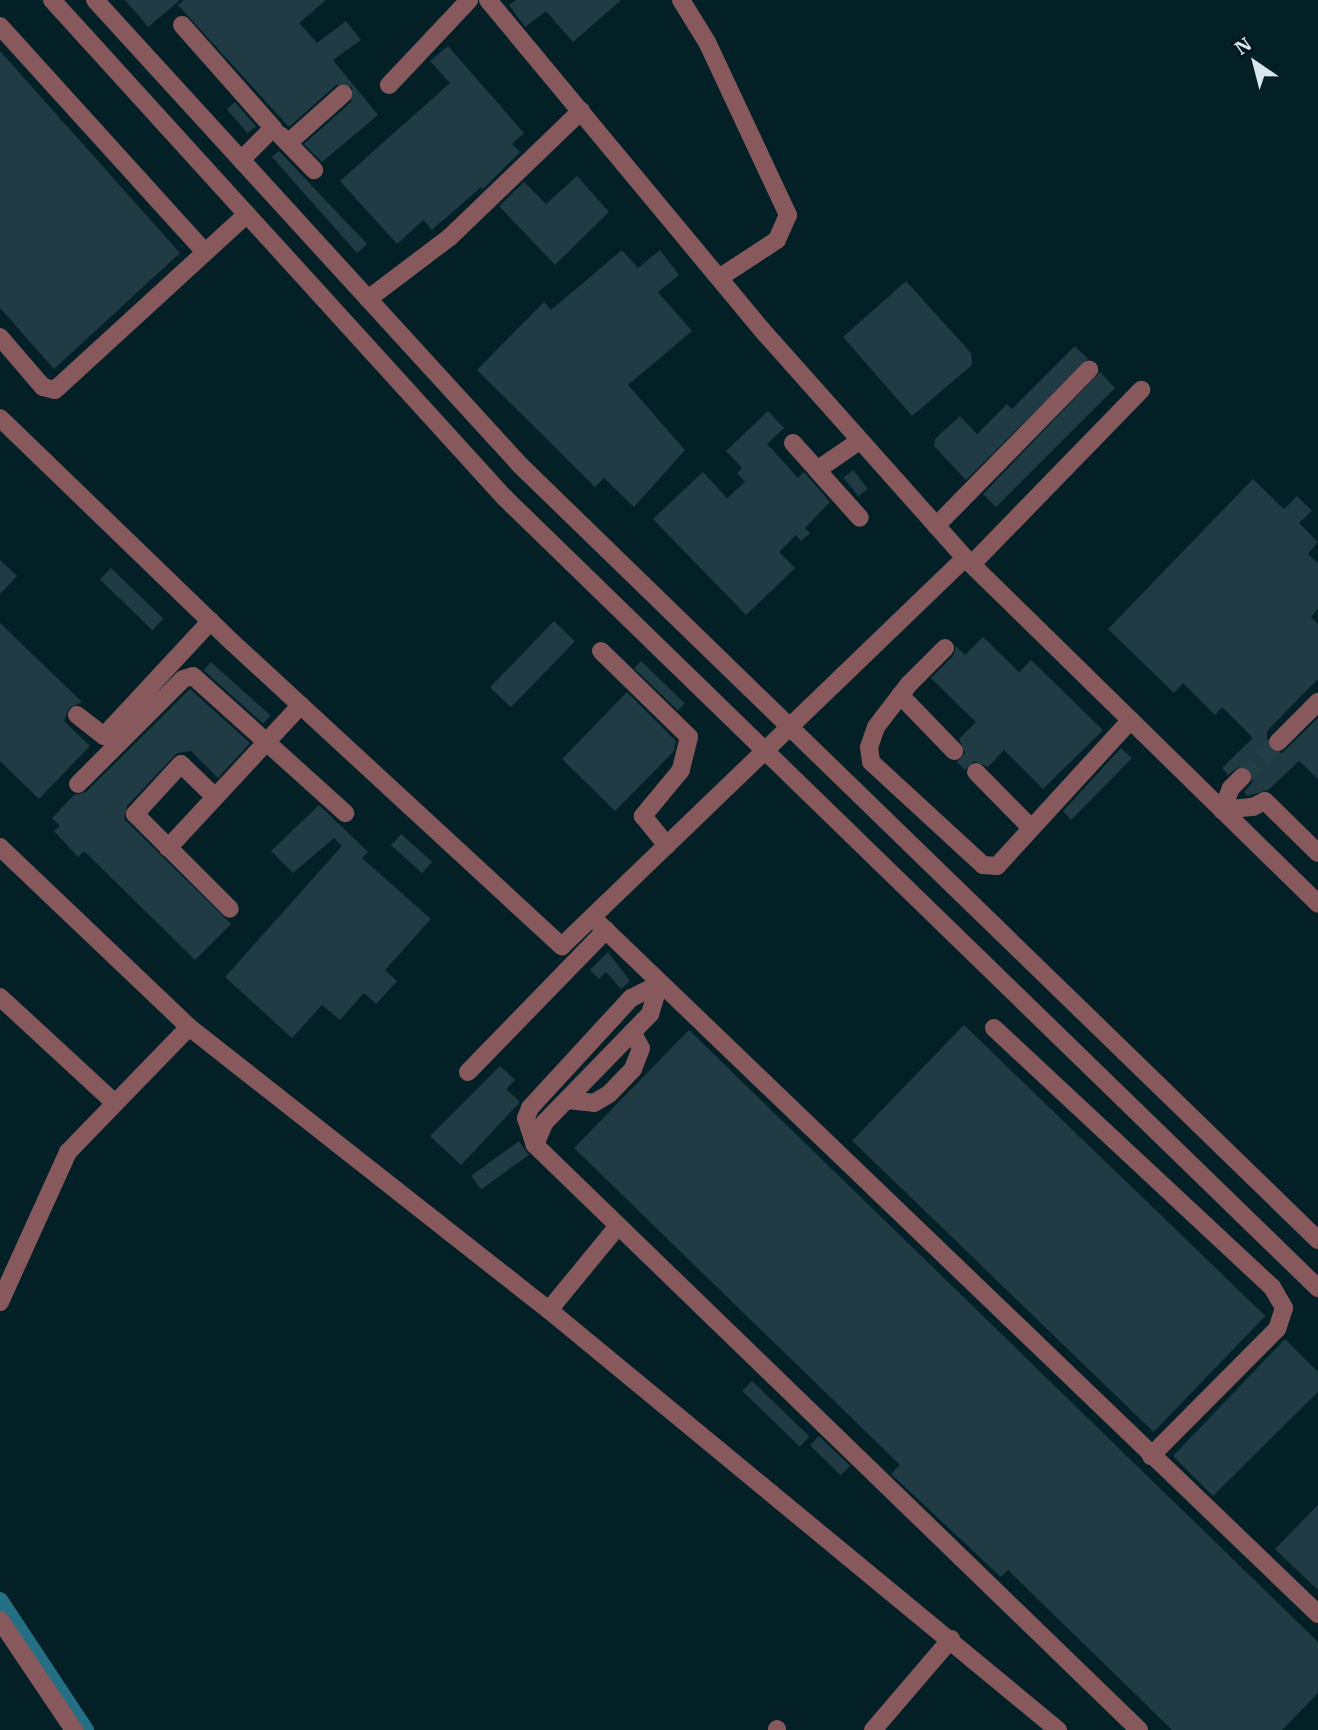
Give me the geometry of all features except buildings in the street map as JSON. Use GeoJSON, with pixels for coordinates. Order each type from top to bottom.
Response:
{"type":"FeatureCollection","features":[{"type":"Feature","properties":{"kind":"street"},"geometry":{"type":"LineString","coordinates":[[52,0],[505,498],[768,750],[1318,1287]]}},
{"type":"Feature","properties":{"kind":"street"},"geometry":{"type":"LineString","coordinates":[[95,0],[521,466],[1318,1240]]}},
{"type":"Feature","properties":{"kind":"street"},"geometry":{"type":"LineString","coordinates":[[389,85],[468,0]]}},
{"type":"Feature","properties":{"kind":"street"},"geometry":{"type":"LineString","coordinates":[[488,0],[719,278],[859,441],[968,561],[1318,904]]}},
{"type":"Feature","properties":{"kind":"street"},"geometry":{"type":"LineString","coordinates":[[681,0],[707,42],[788,215],[777,240],[719,278]]}},
{"type":"Feature","properties":{"kind":"street"},"geometry":{"type":"LineString","coordinates":[[0,26],[205,252]]}},
{"type":"Feature","properties":{"kind":"street"},"geometry":{"type":"LineString","coordinates":[[182,26],[314,170]]}},
{"type":"Feature","properties":{"kind":"street"},"geometry":{"type":"LineString","coordinates":[[288,143],[343,94]]}},
{"type":"Feature","properties":{"kind":"street"},"geometry":{"type":"LineString","coordinates":[[368,299],[450,237],[582,111]]}},
{"type":"Feature","properties":{"kind":"street"},"geometry":{"type":"LineString","coordinates":[[241,160],[273,128]]}},
{"type":"Feature","properties":{"kind":"street"},"geometry":{"type":"LineString","coordinates":[[232,198],[256,176]]}},
{"type":"Feature","properties":{"kind":"street"},"geometry":{"type":"LineString","coordinates":[[0,337],[43,387],[55,390],[247,214]]}},
{"type":"Feature","properties":{"kind":"street"},"geometry":{"type":"LineString","coordinates":[[936,526],[1089,370]]}},
{"type":"Feature","properties":{"kind":"street"},"geometry":{"type":"LineString","coordinates":[[468,1072],[667,846],[789,727],[968,561],[1141,390]]}},
{"type":"Feature","properties":{"kind":"street"},"geometry":{"type":"LineString","coordinates":[[4,430],[556,943],[567,945],[600,924]]}},
{"type":"Feature","properties":{"kind":"street"},"geometry":{"type":"LineString","coordinates":[[817,470],[859,441]]}},
{"type":"Feature","properties":{"kind":"street"},"geometry":{"type":"LineString","coordinates":[[793,443],[860,518]]}},
{"type":"Feature","properties":{"kind":"street"},"geometry":{"type":"LineString","coordinates":[[77,715],[104,736],[211,621]]}},
{"type":"Feature","properties":{"kind":"street"},"geometry":{"type":"LineString","coordinates":[[944,648],[900,695],[876,727],[869,747],[871,762],[983,865],[997,866],[1130,720]]}},
{"type":"Feature","properties":{"kind":"street"},"geometry":{"type":"LineString","coordinates":[[601,651],[689,737],[681,770],[643,816],[667,846]]}},
{"type":"Feature","properties":{"kind":"street"},"geometry":{"type":"LineString","coordinates":[[78,785],[188,676],[197,677],[265,744],[345,813]]}},
{"type":"Feature","properties":{"kind":"street"},"geometry":{"type":"LineString","coordinates":[[900,695],[954,751]]}},
{"type":"Feature","properties":{"kind":"street"},"geometry":{"type":"LineString","coordinates":[[1279,742],[1318,702]]}},
{"type":"Feature","properties":{"kind":"street"},"geometry":{"type":"LineString","coordinates":[[168,848],[301,705]]}},
{"type":"Feature","properties":{"kind":"street"},"geometry":{"type":"LineString","coordinates":[[215,797],[181,764],[136,809],[137,818],[230,909]]}},
{"type":"Feature","properties":{"kind":"street"},"geometry":{"type":"LineString","coordinates":[[976,772],[1031,828]]}},
{"type":"Feature","properties":{"kind":"street"},"geometry":{"type":"LineString","coordinates":[[1222,810],[1231,788],[1242,777]]}},
{"type":"Feature","properties":{"kind":"street"},"geometry":{"type":"LineString","coordinates":[[1222,810],[1253,807],[1265,801],[1318,853]]}},
{"type":"Feature","properties":{"kind":"street"},"geometry":{"type":"LineString","coordinates":[[0,847],[189,1027],[552,1306],[1058,1730]]}},
{"type":"Feature","properties":{"kind":"street"},"geometry":{"type":"LineString","coordinates":[[600,924],[659,984],[1318,1614]]}},
{"type":"Feature","properties":{"kind":"street"},"geometry":{"type":"LineString","coordinates":[[659,984],[631,998],[557,1079],[526,1118],[535,1145],[1139,1730]]}},
{"type":"Feature","properties":{"kind":"street"},"geometry":{"type":"LineString","coordinates":[[535,1145],[545,1122],[650,1014],[659,984]]}},
{"type":"Feature","properties":{"kind":"street"},"geometry":{"type":"LineString","coordinates":[[0,997],[115,1103]]}},
{"type":"Feature","properties":{"kind":"street"},"geometry":{"type":"LineString","coordinates":[[557,1079],[570,1096],[594,1102],[609,1094],[633,1069],[641,1048],[630,1034],[611,1020]]}},
{"type":"Feature","properties":{"kind":"street"},"geometry":{"type":"LineString","coordinates":[[0,1302],[68,1152],[189,1027]]}},
{"type":"Feature","properties":{"kind":"street"},"geometry":{"type":"LineString","coordinates":[[994,1028],[1272,1287],[1284,1308],[1278,1329],[1151,1456]]}},
{"type":"Feature","properties":{"kind":"street"},"geometry":{"type":"LineString","coordinates":[[552,1306],[583,1264],[618,1226]]}},
{"type":"Feature","properties":{"kind":"street"},"geometry":{"type":"LineString","coordinates":[[0,1620],[74,1730]]}},
{"type":"Feature","properties":{"kind":"street"},"geometry":{"type":"LineString","coordinates":[[873,1730],[951,1639]]}},
{"type":"Feature","properties":{"kind":"waterway"},"geometry":{"type":"LineString","coordinates":[[0,1600],[86,1730]]}},
{"type":"Feature","properties":{"kind":"tunnel"},"geometry":{"type":"LineString","coordinates":[[1242,777],[1278,742]]}}]}
